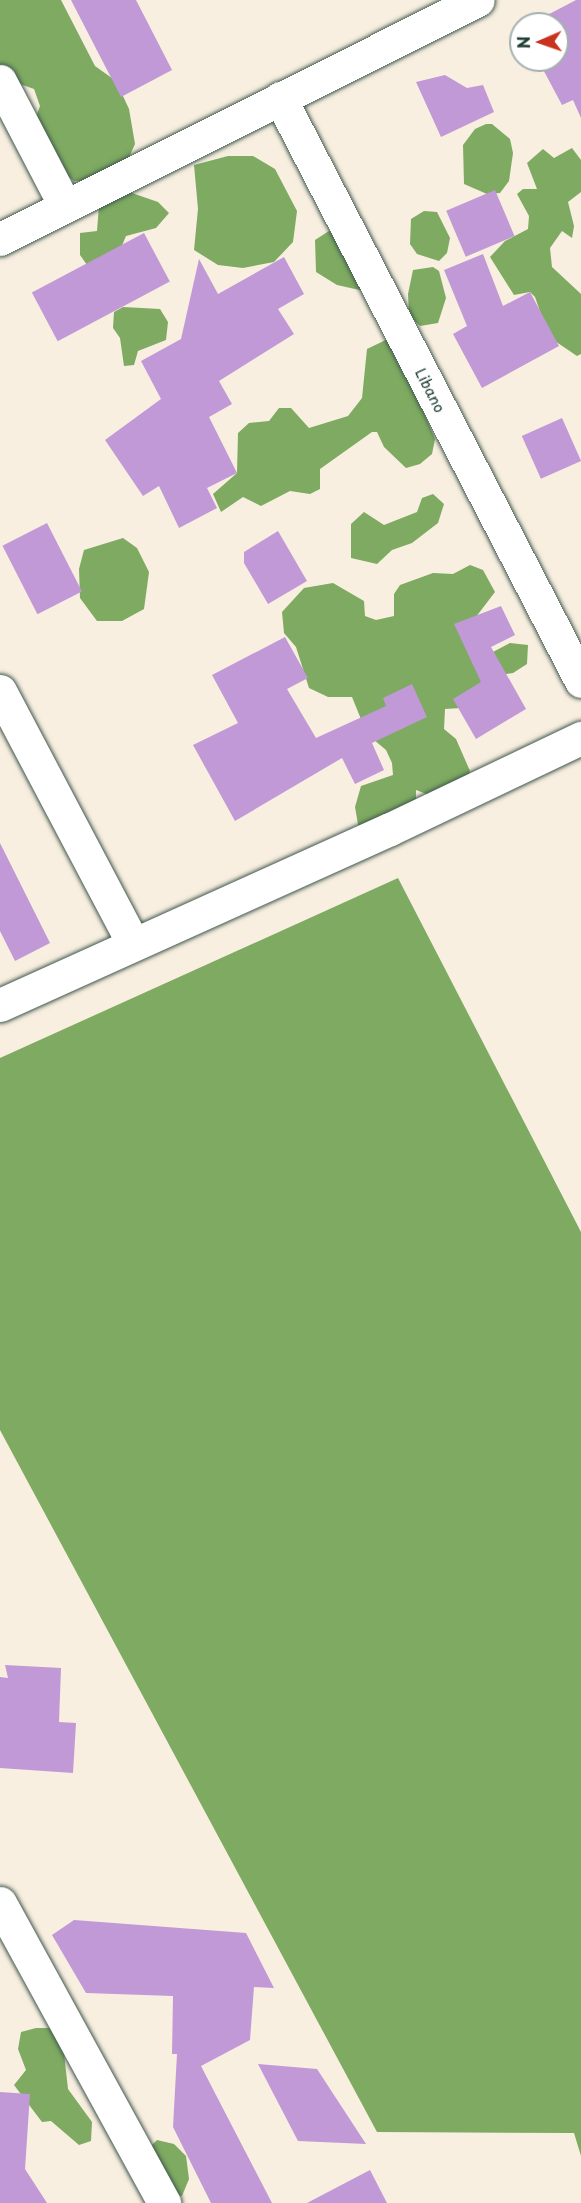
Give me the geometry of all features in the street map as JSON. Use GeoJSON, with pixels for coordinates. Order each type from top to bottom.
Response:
{"type":"FeatureCollection","features":[{"type":"Feature","properties":{"kind":"street"},"geometry":{"type":"LineString","coordinates":[[0,239],[478,0]]}},
{"type":"Feature","properties":{"kind":"street"},"geometry":{"type":"LineString","coordinates":[[0,81],[65,206]]}},
{"type":"Feature","properties":{"kind":"street","name":"Libano"},"geometry":{"type":"LineString","coordinates":[[280,98],[581,681]]}},
{"type":"Feature","properties":{"kind":"street"},"geometry":{"type":"LineString","coordinates":[[0,691],[134,943]]}},
{"type":"Feature","properties":{"kind":"street"},"geometry":{"type":"LineString","coordinates":[[0,1005],[390,829],[581,738]]}},
{"type":"Feature","properties":{"kind":"street"},"geometry":{"type":"LineString","coordinates":[[0,1903],[164,2203]]}},
{"type":"Feature","properties":{"kind":"green space"},"geometry":{"type":"Polygon","coordinates":[[[0,0],[61,0],[95,66],[116,81],[129,109],[135,144],[127,162],[97,180],[74,181],[56,167],[36,117],[40,106],[34,89],[20,84],[0,68],[0,0]]]}},
{"type":"Feature","properties":{"kind":"green space"},"geometry":{"type":"Polygon","coordinates":[[[492,124],[510,139],[513,153],[509,181],[500,193],[487,194],[464,184],[463,145],[475,129],[492,124]]]}},
{"type":"Feature","properties":{"kind":"green space"},"geometry":{"type":"Polygon","coordinates":[[[572,148],[581,160],[581,192],[568,202],[574,226],[572,238],[562,231],[550,248],[552,267],[581,294],[581,354],[577,356],[549,337],[535,297],[530,292],[514,295],[490,257],[505,241],[528,229],[529,216],[517,194],[523,189],[537,189],[527,163],[543,149],[554,158],[572,148]]]}},
{"type":"Feature","properties":{"kind":"green space"},"geometry":{"type":"Polygon","coordinates":[[[228,156],[253,156],[275,169],[297,211],[293,242],[274,262],[243,268],[218,265],[194,250],[198,209],[194,165],[228,156]]]}},
{"type":"Feature","properties":{"kind":"green space"},"geometry":{"type":"Polygon","coordinates":[[[129,192],[158,202],[169,213],[156,228],[126,236],[104,289],[80,255],[80,233],[97,231],[99,205],[129,192]]]}},
{"type":"Feature","properties":{"kind":"green space"},"geometry":{"type":"Polygon","coordinates":[[[424,211],[437,212],[450,238],[447,253],[439,261],[417,254],[410,244],[411,219],[424,211]]]}},
{"type":"Feature","properties":{"kind":"green space"},"geometry":{"type":"Polygon","coordinates":[[[329,231],[346,239],[364,291],[337,285],[316,272],[315,240],[329,231]]]}},
{"type":"Feature","properties":{"kind":"green space"},"geometry":{"type":"Polygon","coordinates":[[[433,267],[439,271],[446,298],[438,323],[420,326],[409,315],[408,294],[413,270],[433,267]]]}},
{"type":"Feature","properties":{"kind":"green space"},"geometry":{"type":"Polygon","coordinates":[[[123,307],[160,309],[168,322],[166,340],[138,351],[134,365],[124,366],[120,338],[113,328],[114,312],[123,307]]]}},
{"type":"Feature","properties":{"kind":"green space"},"geometry":{"type":"Polygon","coordinates":[[[392,337],[435,439],[432,454],[420,464],[406,468],[384,447],[377,432],[372,432],[320,469],[320,489],[310,494],[290,491],[261,506],[243,497],[221,512],[213,494],[237,473],[238,433],[249,423],[269,421],[279,408],[291,408],[309,428],[348,416],[362,398],[367,349],[392,337]]]}},
{"type":"Feature","properties":{"kind":"green space"},"geometry":{"type":"Polygon","coordinates":[[[433,494],[444,504],[438,523],[412,543],[392,550],[377,564],[351,558],[351,524],[364,512],[384,525],[417,512],[422,498],[433,494]]]}},
{"type":"Feature","properties":{"kind":"green space"},"geometry":{"type":"Polygon","coordinates":[[[123,538],[137,548],[149,572],[144,609],[122,621],[97,621],[80,598],[79,569],[84,550],[123,538]]]}},
{"type":"Feature","properties":{"kind":"green space"},"geometry":{"type":"Polygon","coordinates":[[[470,565],[483,570],[495,592],[466,630],[491,653],[510,643],[528,645],[527,664],[513,673],[491,676],[461,708],[445,709],[444,729],[456,739],[470,771],[462,794],[429,795],[416,790],[416,811],[360,836],[355,807],[361,786],[393,775],[392,763],[386,750],[367,734],[352,697],[328,697],[309,688],[296,647],[284,633],[282,612],[304,588],[333,583],[364,601],[365,616],[376,620],[394,616],[394,594],[400,585],[433,573],[453,574],[470,565]]]}},
{"type":"Feature","properties":{"kind":"green space"},"geometry":{"type":"Polygon","coordinates":[[[398,878],[581,1232],[581,2156],[574,2133],[377,2132],[0,1430],[0,1058],[398,878]]]}},
{"type":"Feature","properties":{"kind":"green space"},"geometry":{"type":"Polygon","coordinates":[[[36,2028],[51,2028],[62,2035],[68,2089],[92,2122],[91,2141],[79,2145],[51,2121],[42,2122],[14,2085],[26,2070],[18,2049],[21,2032],[36,2028]]]}},
{"type":"Feature","properties":{"kind":"green space"},"geometry":{"type":"Polygon","coordinates":[[[157,2140],[174,2144],[186,2156],[189,2179],[182,2196],[167,2192],[148,2149],[157,2140]]]}},
{"type":"Feature","properties":{"kind":"building"},"geometry":{"type":"Polygon","coordinates":[[[71,0],[136,0],[172,70],[121,97],[71,0]]]}},
{"type":"Feature","properties":{"kind":"building"},"geometry":{"type":"Polygon","coordinates":[[[576,0],[581,0],[581,118],[573,100],[562,105],[544,72],[569,72],[569,12],[553,12],[576,0]]]}},
{"type":"Feature","properties":{"kind":"building"},"geometry":{"type":"Polygon","coordinates":[[[445,75],[467,88],[483,85],[494,112],[441,137],[416,82],[445,75]]]}},
{"type":"Feature","properties":{"kind":"building"},"geometry":{"type":"Polygon","coordinates":[[[495,190],[515,236],[466,257],[446,211],[495,190]]]}},
{"type":"Feature","properties":{"kind":"building"},"geometry":{"type":"Polygon","coordinates":[[[144,233],[170,282],[58,341],[32,293],[144,233]]]}},
{"type":"Feature","properties":{"kind":"building"},"geometry":{"type":"Polygon","coordinates":[[[483,254],[503,306],[530,292],[559,346],[482,388],[453,334],[467,326],[444,270],[483,254]]]}},
{"type":"Feature","properties":{"kind":"building"},"geometry":{"type":"Polygon","coordinates":[[[284,257],[304,294],[278,309],[294,334],[219,381],[232,404],[209,417],[237,473],[207,488],[217,508],[179,528],[159,486],[143,496],[105,440],[161,399],[141,361],[181,339],[199,259],[218,294],[284,257]]]}},
{"type":"Feature","properties":{"kind":"building"},"geometry":{"type":"Polygon","coordinates":[[[562,418],[581,461],[541,479],[522,436],[562,418]]]}},
{"type":"Feature","properties":{"kind":"building"},"geometry":{"type":"Polygon","coordinates":[[[47,523],[82,592],[37,614],[2,546],[47,523]]]}},
{"type":"Feature","properties":{"kind":"building"},"geometry":{"type":"Polygon","coordinates":[[[278,531],[307,581],[268,604],[244,563],[244,552],[278,531]]]}},
{"type":"Feature","properties":{"kind":"building"},"geometry":{"type":"Polygon","coordinates":[[[501,606],[515,635],[491,647],[526,709],[476,739],[453,699],[481,682],[454,624],[501,606]]]}},
{"type":"Feature","properties":{"kind":"building"},"geometry":{"type":"Polygon","coordinates":[[[285,637],[308,678],[287,689],[316,738],[386,706],[383,698],[412,684],[427,717],[372,743],[384,770],[355,784],[342,758],[235,821],[193,745],[238,723],[212,675],[285,637]]]}},
{"type":"Feature","properties":{"kind":"building"},"geometry":{"type":"Polygon","coordinates":[[[0,843],[50,943],[15,961],[0,931],[0,843]]]}},
{"type":"Feature","properties":{"kind":"building"},"geometry":{"type":"Polygon","coordinates":[[[5,1665],[61,1668],[59,1722],[76,1723],[73,1773],[0,1768],[0,1677],[8,1678],[5,1665]]]}},
{"type":"Feature","properties":{"kind":"building"},"geometry":{"type":"Polygon","coordinates":[[[74,1920],[246,1933],[274,1988],[254,1987],[250,2040],[201,2066],[272,2203],[211,2203],[173,2127],[177,2054],[172,2054],[173,1996],[86,1993],[52,1935],[74,1920]]]}},
{"type":"Feature","properties":{"kind":"building"},"geometry":{"type":"Polygon","coordinates":[[[258,2064],[317,2069],[366,2144],[298,2141],[258,2064]]]}},
{"type":"Feature","properties":{"kind":"building"},"geometry":{"type":"Polygon","coordinates":[[[0,2092],[30,2094],[25,2169],[47,2203],[0,2203],[0,2092]]]}},
{"type":"Feature","properties":{"kind":"building"},"geometry":{"type":"Polygon","coordinates":[[[370,2170],[387,2203],[307,2203],[370,2170]]]}}]}
